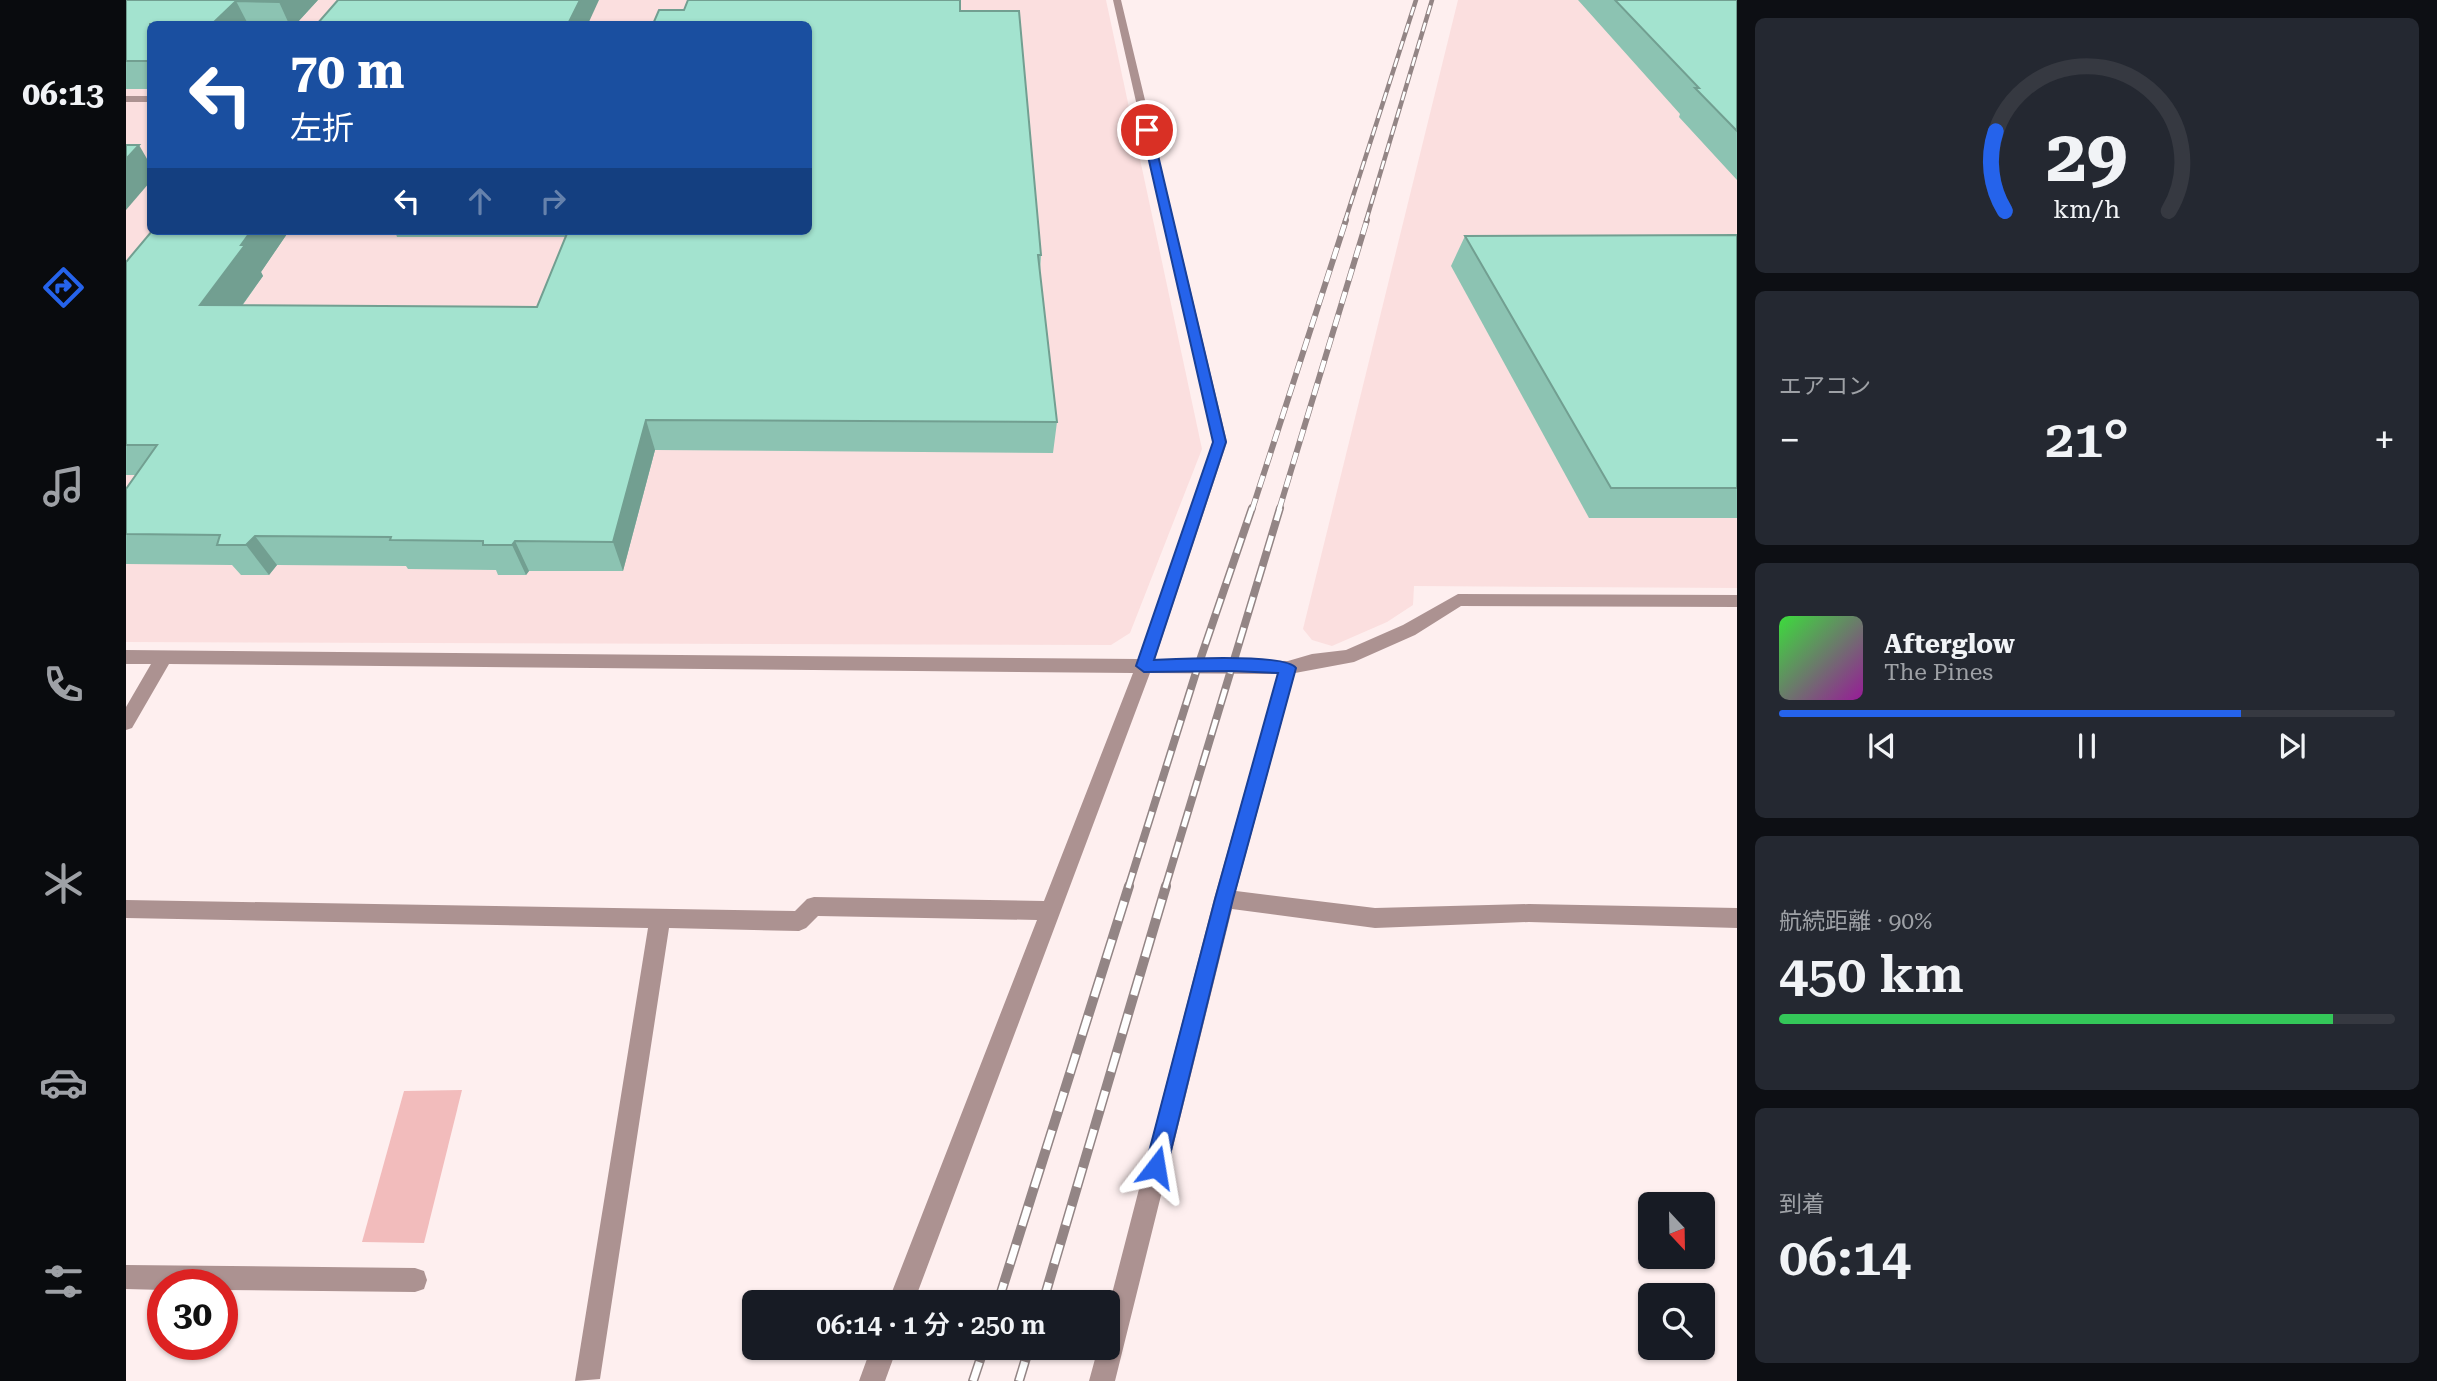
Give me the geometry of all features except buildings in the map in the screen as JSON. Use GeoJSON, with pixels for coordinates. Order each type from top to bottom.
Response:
{"type":"FeatureCollection","features":[{"type":"Feature","properties":{"kind":"street"},"geometry":{"type":"LineString","coordinates":[[906,1290],[1144,666],[1220,442],[1116,0]]}},
{"type":"Feature","properties":{"kind":"street"},"geometry":{"type":"LineString","coordinates":[[126,99],[147,99]]}},
{"type":"Feature","properties":{"kind":"street"},"geometry":{"type":"LineString","coordinates":[[126,657],[1231,665],[1288,668],[1312,661],[1348,657],[1409,630],[1458,600],[1737,601]]}},
{"type":"Feature","properties":{"kind":"street"},"geometry":{"type":"LineString","coordinates":[[126,723],[163,657]]}},
{"type":"Feature","properties":{"kind":"street"},"geometry":{"type":"LineString","coordinates":[[1102,1381],[1224,899],[1288,668]]}},
{"type":"Feature","properties":{"kind":"street"},"geometry":{"type":"LineString","coordinates":[[1224,899],[1375,918],[1529,913],[1737,918]]}},
{"type":"Feature","properties":{"kind":"street"},"geometry":{"type":"LineString","coordinates":[[126,909],[799,921],[814,906],[1050,911]]}},
{"type":"Feature","properties":{"kind":"street"},"geometry":{"type":"LineString","coordinates":[[587,1379],[660,918]]}},
{"type":"Feature","properties":{"kind":"street"},"geometry":{"type":"LineString","coordinates":[[126,1277],[415,1280]]}},
{"type":"Feature","properties":{"kind":"street"},"geometry":{"type":"LineString","coordinates":[[872,1381],[880,1360]]}},
{"type":"Feature","properties":{"kind":"shaded area"},"geometry":{"type":"Polygon","coordinates":[[[126,0],[1106,0],[1202,449],[1130,633],[1111,645],[126,642],[126,0]]]}},
{"type":"Feature","properties":{"kind":"shaded area"},"geometry":{"type":"Polygon","coordinates":[[[1458,0],[1737,0],[1737,588],[1414,586],[1413,605],[1387,622],[1332,646],[1312,640],[1303,629],[1458,0]]]}},
{"type":"Feature","properties":{"kind":"shaded area"},"geometry":{"type":"Polygon","coordinates":[[[462,1090],[424,1243],[362,1242],[404,1091],[462,1090]]]}},
{"type":"Feature","properties":{"kind":"railway"},"geometry":{"type":"LineString","coordinates":[[1345,221],[1416,0]]}},
{"type":"Feature","properties":{"kind":"railway"},"geometry":{"type":"LineString","coordinates":[[1366,221],[1432,0]]}},
{"type":"Feature","properties":{"kind":"railway"},"geometry":{"type":"LineString","coordinates":[[1252,510],[1346,220]]}},
{"type":"Feature","properties":{"kind":"railway"},"geometry":{"type":"LineString","coordinates":[[1279,510],[1367,220]]}},
{"type":"Feature","properties":{"kind":"railway"},"geometry":{"type":"LineString","coordinates":[[1128,888],[1198,666],[1252,508]]}},
{"type":"Feature","properties":{"kind":"railway"},"geometry":{"type":"LineString","coordinates":[[1165,888],[1280,508]]}},
{"type":"Feature","properties":{"kind":"railway"},"geometry":{"type":"LineString","coordinates":[[1002,1290],[1129,886]]}},
{"type":"Feature","properties":{"kind":"railway"},"geometry":{"type":"LineString","coordinates":[[1047,1290],[1166,886]]}},
{"type":"Feature","properties":{"kind":"railway"},"geometry":{"type":"LineString","coordinates":[[973,1381],[980,1360]]}},
{"type":"Feature","properties":{"kind":"railway"},"geometry":{"type":"LineString","coordinates":[[1019,1381],[1025,1360]]}},
{"type":"Feature","properties":{"kind":"route"},"geometry":{"type":"LineString","coordinates":[[1147,130],[1220,442],[1144,666],[1231,665],[1288,668],[1224,899],[1156,1167]]}}]}
